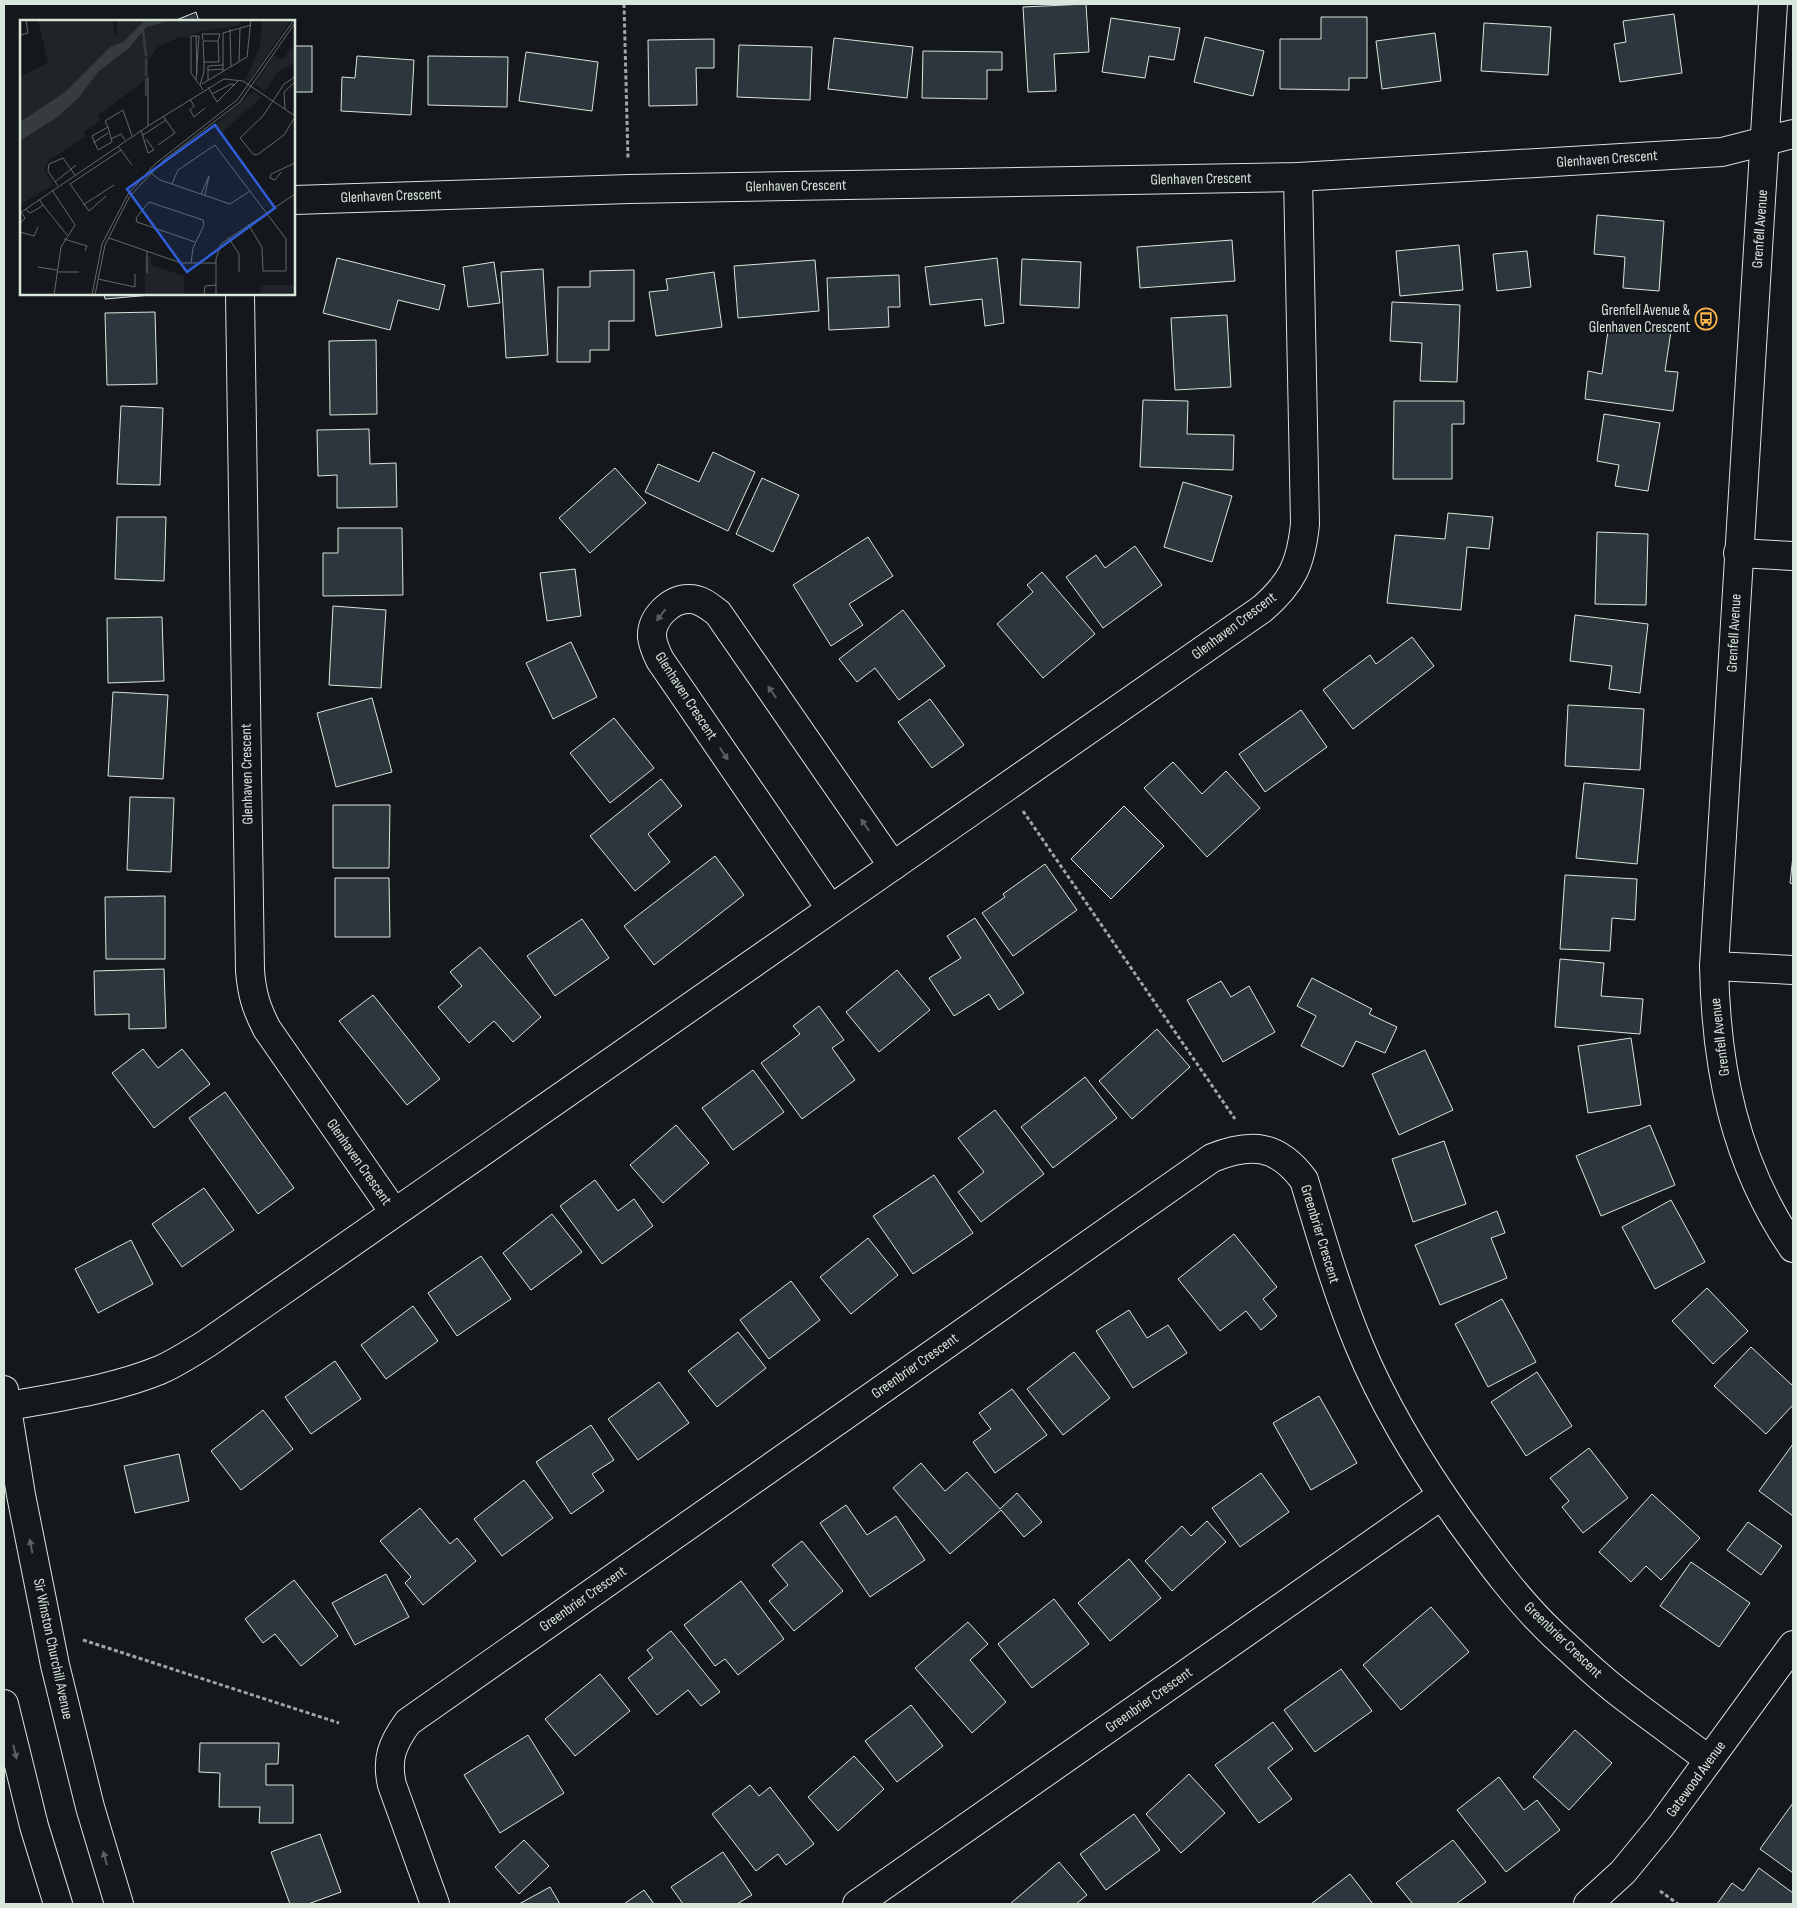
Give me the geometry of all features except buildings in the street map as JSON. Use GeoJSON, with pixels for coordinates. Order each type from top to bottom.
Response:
{"type":"FeatureCollection","features":[{"type":"Feature","properties":{"kind":"street","name":"Grenfell Avenue"},"geometry":{"type":"LineString","coordinates":[[1773,4],[1714,966],[1719,1056],[1740,1145],[1763,1196],[1793,1248]]}},
{"type":"Feature","properties":{"kind":"street","name":"Glenhaven Crescent"},"geometry":{"type":"LineString","coordinates":[[295,200],[629,189],[1298,177],[1722,152],[1793,134]]}},
{"type":"Feature","properties":{"kind":"street","name":"Glenhaven Crescent"},"geometry":{"type":"LineString","coordinates":[[4,1401],[100,1388],[138,1378],[161,1370],[206,1344],[1005,786],[1262,609],[1276,597],[1286,585],[1299,560],[1305,524],[1298,177]]}},
{"type":"Feature","properties":{"kind":"street","name":"Glenhaven Crescent"},"geometry":{"type":"LineString","coordinates":[[240,295],[250,971],[252,994],[257,1011],[267,1029],[394,1212]]}},
{"type":"Feature","properties":{"kind":"street"},"geometry":{"type":"LineString","coordinates":[[1738,553],[1793,556]]}},
{"type":"Feature","properties":{"kind":"street","name":"Glenhaven Crescent"},"geometry":{"type":"LineString","coordinates":[[830,908],[660,660],[655,650],[652,636],[654,623],[664,610],[678,601],[692,599],[707,604],[718,613],[893,866]]}},
{"type":"Feature","properties":{"kind":"street"},"geometry":{"type":"LineString","coordinates":[[1714,966],[1793,970]]}},
{"type":"Feature","properties":{"kind":"street","name":"Greenbrier Crescent"},"geometry":{"type":"LineString","coordinates":[[435,1904],[392,1785],[389,1771],[395,1743],[408,1722],[1204,1164],[1226,1152],[1250,1148],[1266,1149],[1282,1157],[1294,1167],[1304,1180],[1340,1297],[1359,1347],[1381,1392],[1410,1445],[1442,1495],[1503,1578],[1553,1634],[1620,1694],[1710,1760]]}},
{"type":"Feature","properties":{"kind":"street","name":"Sir Winston Churchill Avenue"},"geometry":{"type":"LineString","coordinates":[[4,1401],[20,1495],[55,1665],[90,1807],[119,1904]]}},
{"type":"Feature","properties":{"kind":"street","name":"Greenbrier Crescent"},"geometry":{"type":"LineString","coordinates":[[857,1904],[1442,1495]]}},
{"type":"Feature","properties":{"kind":"street","name":"Gatewood Avenue"},"geometry":{"type":"LineString","coordinates":[[1588,1904],[1640,1852],[1710,1760],[1793,1645]]}},
{"type":"Feature","properties":{"kind":"street"},"geometry":{"type":"LineString","coordinates":[[4,1704],[34,1826],[58,1904]]}},
{"type":"Feature","properties":{"kind":"path"},"geometry":{"type":"LineString","coordinates":[[624,4],[629,189]]}},
{"type":"Feature","properties":{"kind":"path"},"geometry":{"type":"LineString","coordinates":[[1005,786],[1236,1120]]}},
{"type":"Feature","properties":{"kind":"path"},"geometry":{"type":"LineString","coordinates":[[83,1640],[339,1723]]}},
{"type":"Feature","properties":{"kind":"path"},"geometry":{"type":"LineString","coordinates":[[1660,1891],[1678,1904]]}},
{"type":"Feature","properties":{"kind":"place","name":"Grenfell Avenue & Glenhaven Crescent"},"geometry":{"type":"Point","coordinates":[1706,319]}}]}
